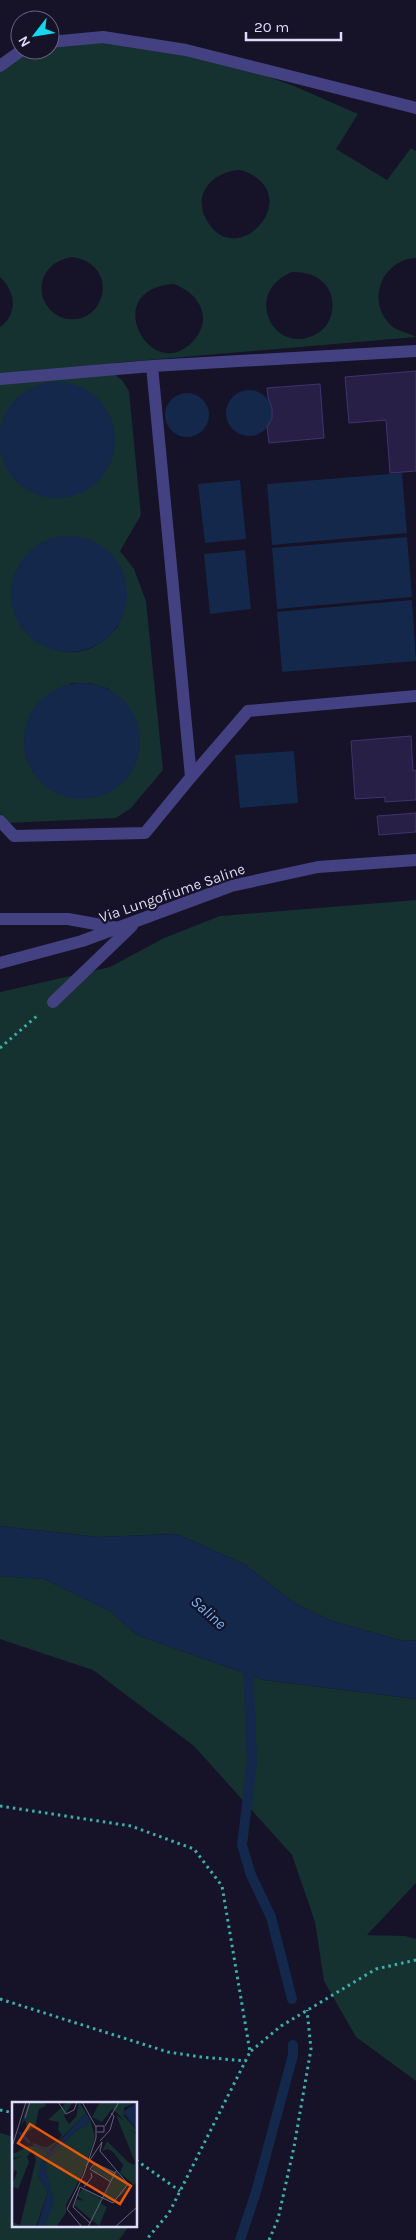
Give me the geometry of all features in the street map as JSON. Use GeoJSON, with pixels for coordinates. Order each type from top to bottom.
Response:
{"type":"FeatureCollection","features":[{"type":"Feature","properties":{"kind":"street"},"geometry":{"type":"LineString","coordinates":[[60,41],[103,37],[186,50],[416,108]]}},
{"type":"Feature","properties":{"kind":"street"},"geometry":{"type":"LineString","coordinates":[[0,379],[152,366],[416,350]]}},
{"type":"Feature","properties":{"kind":"street"},"geometry":{"type":"LineString","coordinates":[[152,366],[191,777]]}},
{"type":"Feature","properties":{"kind":"street"},"geometry":{"type":"LineString","coordinates":[[0,821],[14,836],[145,833],[248,711],[416,696]]}},
{"type":"Feature","properties":{"kind":"street","name":"Via Lungofiume Saline"},"geometry":{"type":"LineString","coordinates":[[0,963],[82,942],[231,886],[279,874],[318,867],[416,860]]}},
{"type":"Feature","properties":{"kind":"street"},"geometry":{"type":"LineString","coordinates":[[0,919],[68,919],[118,928]]}},
{"type":"Feature","properties":{"kind":"street"},"geometry":{"type":"LineString","coordinates":[[53,1002],[138,920]]}},
{"type":"Feature","properties":{"kind":"path"},"geometry":{"type":"LineString","coordinates":[[0,1048],[53,1002]]}},
{"type":"Feature","properties":{"kind":"path"},"geometry":{"type":"LineString","coordinates":[[0,1806],[131,1826],[194,1849],[222,1886],[250,2052]]}},
{"type":"Feature","properties":{"kind":"path"},"geometry":{"type":"LineString","coordinates":[[146,2240],[169,2213],[250,2052],[281,2026],[376,1969],[416,1960]]}},
{"type":"Feature","properties":{"kind":"path"},"geometry":{"type":"LineString","coordinates":[[0,1998],[168,2052],[201,2058],[246,2061]]}},
{"type":"Feature","properties":{"kind":"path"},"geometry":{"type":"LineString","coordinates":[[269,2240],[278,2219],[294,2147],[311,2049],[306,2010]]}},
{"type":"Feature","properties":{"kind":"path"},"geometry":{"type":"LineString","coordinates":[[138,2161],[180,2191]]}},
{"type":"Feature","properties":{"kind":"green space"},"geometry":{"type":"Polygon","coordinates":[[[103,37],[213,57],[294,86],[358,114],[336,149],[387,180],[411,148],[416,151],[416,258],[405,260],[388,272],[382,280],[379,290],[379,301],[381,311],[390,325],[416,337],[113,363],[114,374],[122,380],[129,391],[141,515],[120,551],[134,569],[146,601],[163,770],[131,808],[116,818],[8,823],[0,814],[0,447],[1,456],[28,390],[10,408],[0,432],[0,327],[10,316],[13,303],[9,289],[0,277],[0,66],[10,59],[60,60],[60,41],[103,37]],[[240,170],[222,174],[215,179],[208,185],[202,200],[202,209],[206,219],[219,234],[234,238],[249,234],[261,224],[268,210],[269,195],[260,180],[240,170]],[[72,257],[52,265],[44,276],[42,283],[43,298],[48,307],[58,316],[76,319],[88,315],[97,307],[102,296],[102,283],[98,272],[88,262],[72,257]],[[292,272],[276,282],[268,294],[266,308],[270,320],[278,331],[289,338],[303,339],[318,333],[326,326],[331,317],[332,302],[331,294],[322,281],[309,274],[292,272]],[[173,284],[150,290],[138,302],[135,317],[140,332],[149,345],[163,352],[178,352],[194,340],[203,323],[203,314],[196,299],[190,293],[173,284]],[[119,625],[35,641],[59,651],[80,651],[100,643],[119,625]],[[71,683],[24,738],[26,757],[34,774],[109,689],[90,683],[71,683]]]}},
{"type":"Feature","properties":{"kind":"green space"},"geometry":{"type":"Polygon","coordinates":[[[416,900],[416,1640],[403,1641],[332,1621],[294,1603],[244,1564],[177,1534],[98,1537],[0,1526],[0,992],[110,967],[164,938],[220,916],[416,900]]]}},
{"type":"Feature","properties":{"kind":"green space"},"geometry":{"type":"Polygon","coordinates":[[[0,1576],[44,1579],[110,1611],[137,1635],[264,1680],[416,1699],[416,1883],[367,1935],[405,1936],[416,1939],[416,2081],[356,2037],[324,1981],[315,1922],[292,1855],[194,1746],[93,1670],[0,1639],[0,1576]]]}},
{"type":"Feature","properties":{"kind":"green space"},"geometry":{"type":"Polygon","coordinates":[[[0,2133],[12,2136],[12,2228],[128,2228],[119,2240],[0,2240],[0,2133]]]}},
{"type":"Feature","properties":{"kind":"water"},"geometry":{"type":"Polygon","coordinates":[[[57,382],[79,386],[98,399],[111,418],[115,440],[111,462],[98,481],[79,494],[57,498],[35,494],[16,481],[3,462],[-1,440],[3,418],[16,399],[35,386],[57,382]]]}},
{"type":"Feature","properties":{"kind":"water"},"geometry":{"type":"Polygon","coordinates":[[[244,390],[254,390],[268,400],[272,413],[268,426],[262,432],[254,436],[244,436],[230,426],[226,418],[226,408],[236,394],[244,390]]]}},
{"type":"Feature","properties":{"kind":"water"},"geometry":{"type":"Polygon","coordinates":[[[187,393],[199,397],[205,403],[209,415],[205,427],[199,433],[187,437],[175,433],[169,427],[165,415],[169,403],[175,397],[187,393]]]}},
{"type":"Feature","properties":{"kind":"water"},"geometry":{"type":"Polygon","coordinates":[[[402,473],[407,533],[272,545],[267,484],[402,473]]]}},
{"type":"Feature","properties":{"kind":"water"},"geometry":{"type":"Polygon","coordinates":[[[240,480],[246,539],[205,543],[198,484],[240,480]]]}},
{"type":"Feature","properties":{"kind":"water"},"geometry":{"type":"Polygon","coordinates":[[[69,536],[91,540],[110,553],[123,572],[127,594],[123,616],[110,635],[91,648],[69,652],[47,648],[28,635],[15,616],[11,594],[15,572],[28,553],[47,540],[69,536]]]}},
{"type":"Feature","properties":{"kind":"water"},"geometry":{"type":"Polygon","coordinates":[[[407,537],[412,597],[277,609],[272,548],[407,537]]]}},
{"type":"Feature","properties":{"kind":"water"},"geometry":{"type":"Polygon","coordinates":[[[245,550],[251,609],[210,614],[204,554],[245,550]]]}},
{"type":"Feature","properties":{"kind":"water"},"geometry":{"type":"Polygon","coordinates":[[[412,600],[416,661],[282,672],[277,612],[412,600]]]}},
{"type":"Feature","properties":{"kind":"water"},"geometry":{"type":"Polygon","coordinates":[[[82,683],[104,687],[123,700],[136,719],[140,741],[136,763],[123,782],[104,795],[82,799],[60,795],[41,782],[28,763],[24,741],[28,719],[41,700],[60,687],[82,683]]]}},
{"type":"Feature","properties":{"kind":"water"},"geometry":{"type":"Polygon","coordinates":[[[294,751],[298,803],[240,808],[235,755],[294,751]]]}},
{"type":"Feature","properties":{"kind":"water","name":"Saline"},"geometry":{"type":"Polygon","coordinates":[[[0,1526],[98,1537],[177,1534],[244,1564],[294,1603],[332,1621],[403,1641],[416,1640],[416,1699],[264,1680],[137,1635],[110,1611],[44,1579],[0,1576],[0,1526]]]}},
{"type":"Feature","properties":{"kind":"building"},"geometry":{"type":"Polygon","coordinates":[[[416,371],[416,471],[390,473],[386,420],[349,423],[345,377],[416,371]]]}},
{"type":"Feature","properties":{"kind":"building"},"geometry":{"type":"Polygon","coordinates":[[[320,384],[324,438],[269,443],[267,427],[272,418],[272,408],[267,388],[320,384]]]}},
{"type":"Feature","properties":{"kind":"building"},"geometry":{"type":"Polygon","coordinates":[[[411,736],[413,771],[416,770],[416,800],[385,802],[385,797],[355,799],[351,741],[411,736]]]}},
{"type":"Feature","properties":{"kind":"building"},"geometry":{"type":"Polygon","coordinates":[[[416,813],[416,832],[379,835],[377,816],[416,813]]]}},
{"type":"Feature","properties":{"kind":"waterway"},"geometry":{"type":"LineString","coordinates":[[248,1662],[252,1763],[242,1845],[251,1875],[271,1917],[292,1999]]}},
{"type":"Feature","properties":{"kind":"waterway"},"geometry":{"type":"LineString","coordinates":[[240,2240],[256,2192],[293,2055],[293,2045]]}}]}
